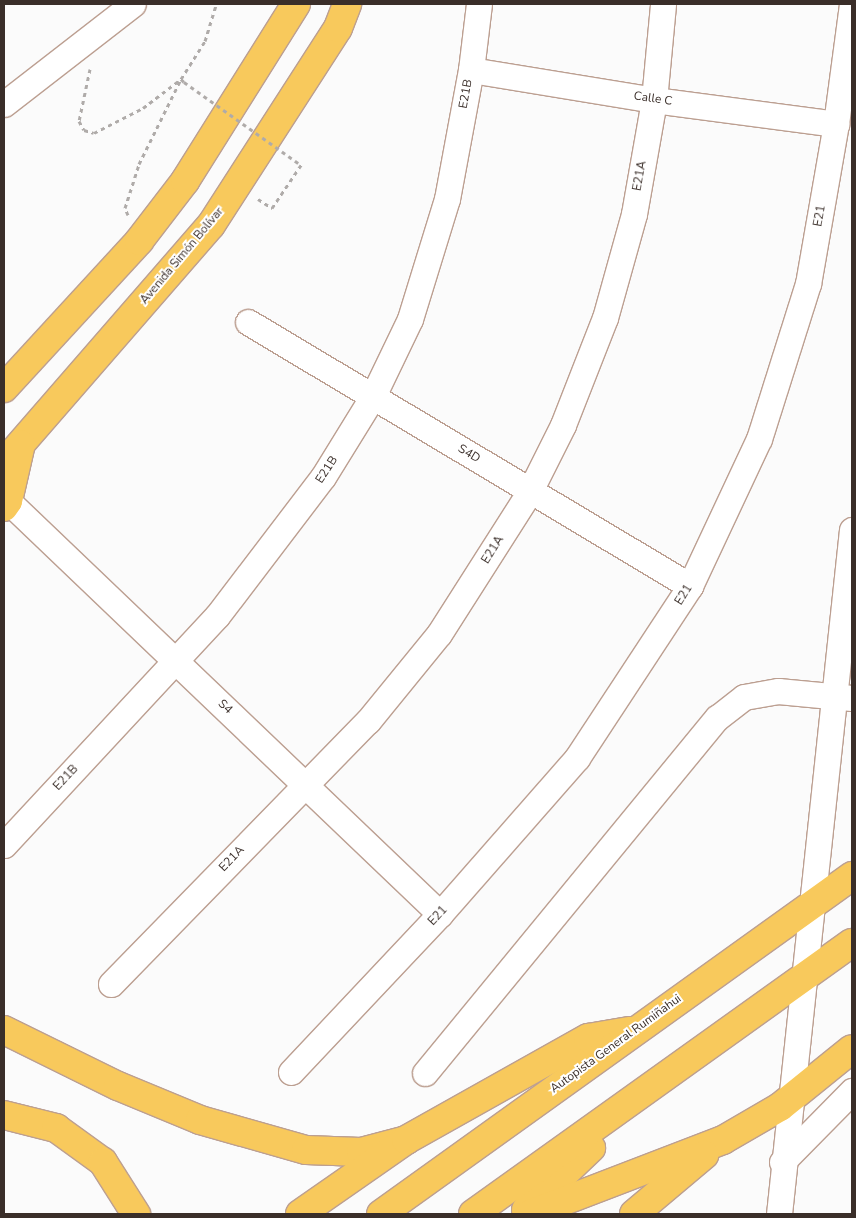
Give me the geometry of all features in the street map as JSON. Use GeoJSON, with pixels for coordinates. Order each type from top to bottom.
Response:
{"type":"FeatureCollection","features":[{"type":"Feature","properties":{"kind":"highway"},"geometry":{"type":"LineString","coordinates":[[4,388],[139,241],[185,181],[296,4]]}},
{"type":"Feature","properties":{"kind":"highway","name":"Avenida Simón Bolívar"},"geometry":{"type":"LineString","coordinates":[[12,453],[211,225],[332,36],[347,4]]}},
{"type":"Feature","properties":{"kind":"highway"},"geometry":{"type":"LineString","coordinates":[[6,504],[12,453]]}},
{"type":"Feature","properties":{"kind":"highway","name":"Autopista General Rumiñahui"},"geometry":{"type":"LineString","coordinates":[[380,1214],[852,876]]}},
{"type":"Feature","properties":{"kind":"highway"},"geometry":{"type":"LineString","coordinates":[[473,1214],[661,1082],[852,943]]}},
{"type":"Feature","properties":{"kind":"highway"},"geometry":{"type":"LineString","coordinates":[[4,1030],[118,1086],[200,1120],[306,1150],[361,1152],[406,1140]]}},
{"type":"Feature","properties":{"kind":"highway"},"geometry":{"type":"LineString","coordinates":[[300,1214],[406,1140],[588,1038],[634,1031]]}},
{"type":"Feature","properties":{"kind":"highway"},"geometry":{"type":"LineString","coordinates":[[530,1214],[723,1140],[780,1107],[852,1049]]}},
{"type":"Feature","properties":{"kind":"highway"},"geometry":{"type":"LineString","coordinates":[[522,1214],[661,1082]]}},
{"type":"Feature","properties":{"kind":"highway"},"geometry":{"type":"LineString","coordinates":[[4,1115],[56,1128],[103,1162],[136,1214]]}},
{"type":"Feature","properties":{"kind":"highway"},"geometry":{"type":"LineString","coordinates":[[634,1214],[723,1140]]}},
{"type":"Feature","properties":{"kind":"street"},"geometry":{"type":"LineString","coordinates":[[4,104],[133,4]]}},
{"type":"Feature","properties":{"kind":"street","name":"E21B"},"geometry":{"type":"LineString","coordinates":[[4,845],[217,616],[323,477],[373,396],[410,319],[447,199],[471,70],[479,4]]}},
{"type":"Feature","properties":{"kind":"street","name":"E21A"},"geometry":{"type":"LineString","coordinates":[[111,984],[368,720],[439,634],[530,490],[563,425],[605,318],[634,214],[654,100],[663,4]]}},
{"type":"Feature","properties":{"kind":"street","name":"E21"},"geometry":{"type":"LineString","coordinates":[[291,1072],[440,914],[577,758],[690,586],[759,439],[808,284],[836,124],[852,4]]}},
{"type":"Feature","properties":{"kind":"street","name":"Calle C"},"geometry":{"type":"LineString","coordinates":[[471,70],[654,100],[836,124]]}},
{"type":"Feature","properties":{"kind":"street","name":"S4D"},"geometry":{"type":"LineString","coordinates":[[248,322],[690,586]]}},
{"type":"Feature","properties":{"kind":"street","name":"S4"},"geometry":{"type":"LineString","coordinates":[[6,504],[176,660],[440,914]]}},
{"type":"Feature","properties":{"kind":"street"},"geometry":{"type":"LineString","coordinates":[[779,1214],[783,1160],[821,842],[843,698],[852,530]]}},
{"type":"Feature","properties":{"kind":"street"},"geometry":{"type":"LineString","coordinates":[[425,1074],[717,718],[744,697],[778,691],[843,698]]}},
{"type":"Feature","properties":{"kind":"street"},"geometry":{"type":"LineString","coordinates":[[783,1160],[852,1091]]}},
{"type":"Feature","properties":{"kind":"path"},"geometry":{"type":"LineString","coordinates":[[139,241],[125,208],[139,164],[180,80],[204,41],[216,4]]}},
{"type":"Feature","properties":{"kind":"path"},"geometry":{"type":"LineString","coordinates":[[98,31],[79,121],[84,130],[94,133],[110,127],[143,108],[180,80]]}},
{"type":"Feature","properties":{"kind":"path"},"geometry":{"type":"LineString","coordinates":[[180,80],[302,165],[272,208]]}}]}
